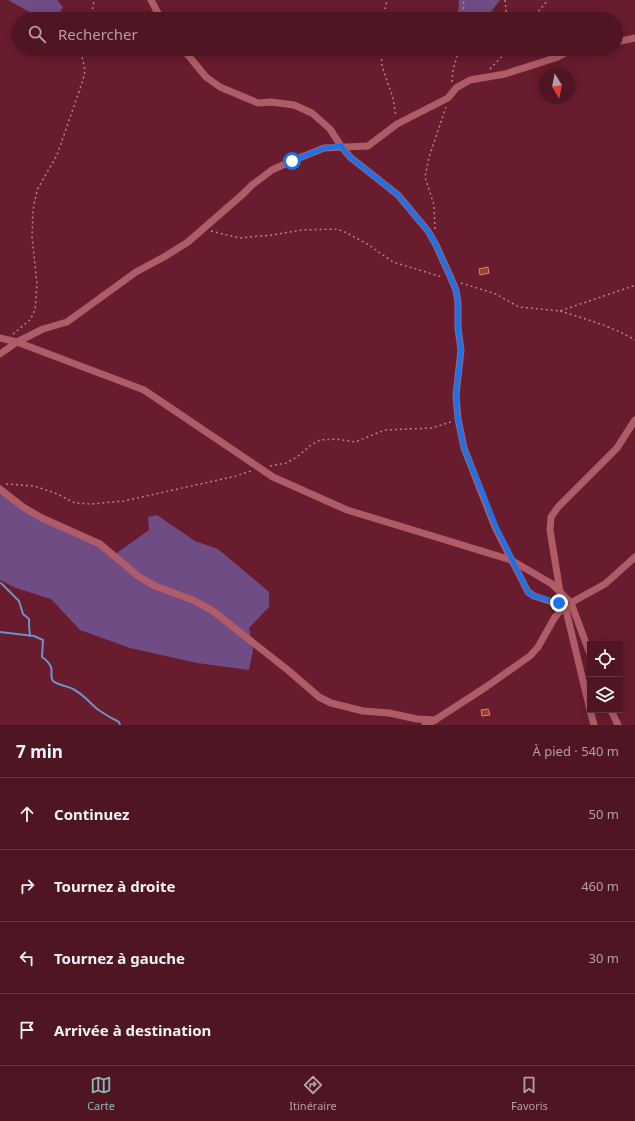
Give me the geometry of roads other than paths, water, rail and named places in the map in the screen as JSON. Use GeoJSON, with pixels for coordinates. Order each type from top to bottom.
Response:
{"type":"FeatureCollection","features":[{"type":"Feature","properties":{"kind":"street"},"geometry":{"type":"LineString","coordinates":[[151,0],[157,12]]}},
{"type":"Feature","properties":{"kind":"street"},"geometry":{"type":"LineString","coordinates":[[623,41],[635,38]]}},
{"type":"Feature","properties":{"kind":"street"},"geometry":{"type":"LineString","coordinates":[[189,56],[206,77],[220,87],[258,103],[271,102],[294,105],[312,113],[330,129],[350,157],[398,195],[428,231],[436,245],[456,290],[461,350],[456,394],[458,419],[464,448],[496,527],[528,592],[534,596],[568,604]]}},
{"type":"Feature","properties":{"kind":"street"},"geometry":{"type":"LineString","coordinates":[[0,354],[17,342],[43,329],[67,322],[136,272],[188,242],[252,185],[272,170],[324,148],[341,146],[368,146],[397,124],[448,98],[456,88],[470,80],[505,74],[560,56]]}},
{"type":"Feature","properties":{"kind":"street"},"geometry":{"type":"LineString","coordinates":[[4,339],[17,342],[144,390],[273,477],[347,510],[511,560],[552,584],[560,592],[568,604],[587,647]]}},
{"type":"Feature","properties":{"kind":"street"},"geometry":{"type":"LineString","coordinates":[[560,592],[550,530],[551,517],[617,448],[635,420]]}},
{"type":"Feature","properties":{"kind":"street"},"geometry":{"type":"LineString","coordinates":[[0,489],[23,507],[42,518],[100,544],[138,576],[155,586],[193,600],[213,612],[270,658],[289,671],[319,697],[331,703],[363,711],[389,713],[417,719],[435,720]]}},
{"type":"Feature","properties":{"kind":"street"},"geometry":{"type":"LineString","coordinates":[[425,725],[486,687],[530,656],[538,647],[555,617],[568,604],[605,584],[635,557]]}},
{"type":"Feature","properties":{"kind":"street"},"geometry":{"type":"LineString","coordinates":[[568,604],[587,696]]}},
{"type":"Feature","properties":{"kind":"street"},"geometry":{"type":"LineString","coordinates":[[591,713],[594,725]]}},
{"type":"Feature","properties":{"kind":"street"},"geometry":{"type":"LineString","coordinates":[[613,713],[618,725]]}},
{"type":"Feature","properties":{"kind":"waterway"},"geometry":{"type":"LineString","coordinates":[[1,583],[19,601],[23,614],[29,619],[30,636]]}},
{"type":"Feature","properties":{"kind":"waterway"},"geometry":{"type":"LineString","coordinates":[[0,632],[34,636],[43,640],[42,657],[50,665],[53,681],[73,689],[85,697],[93,706],[119,722],[120,725]]}}]}
